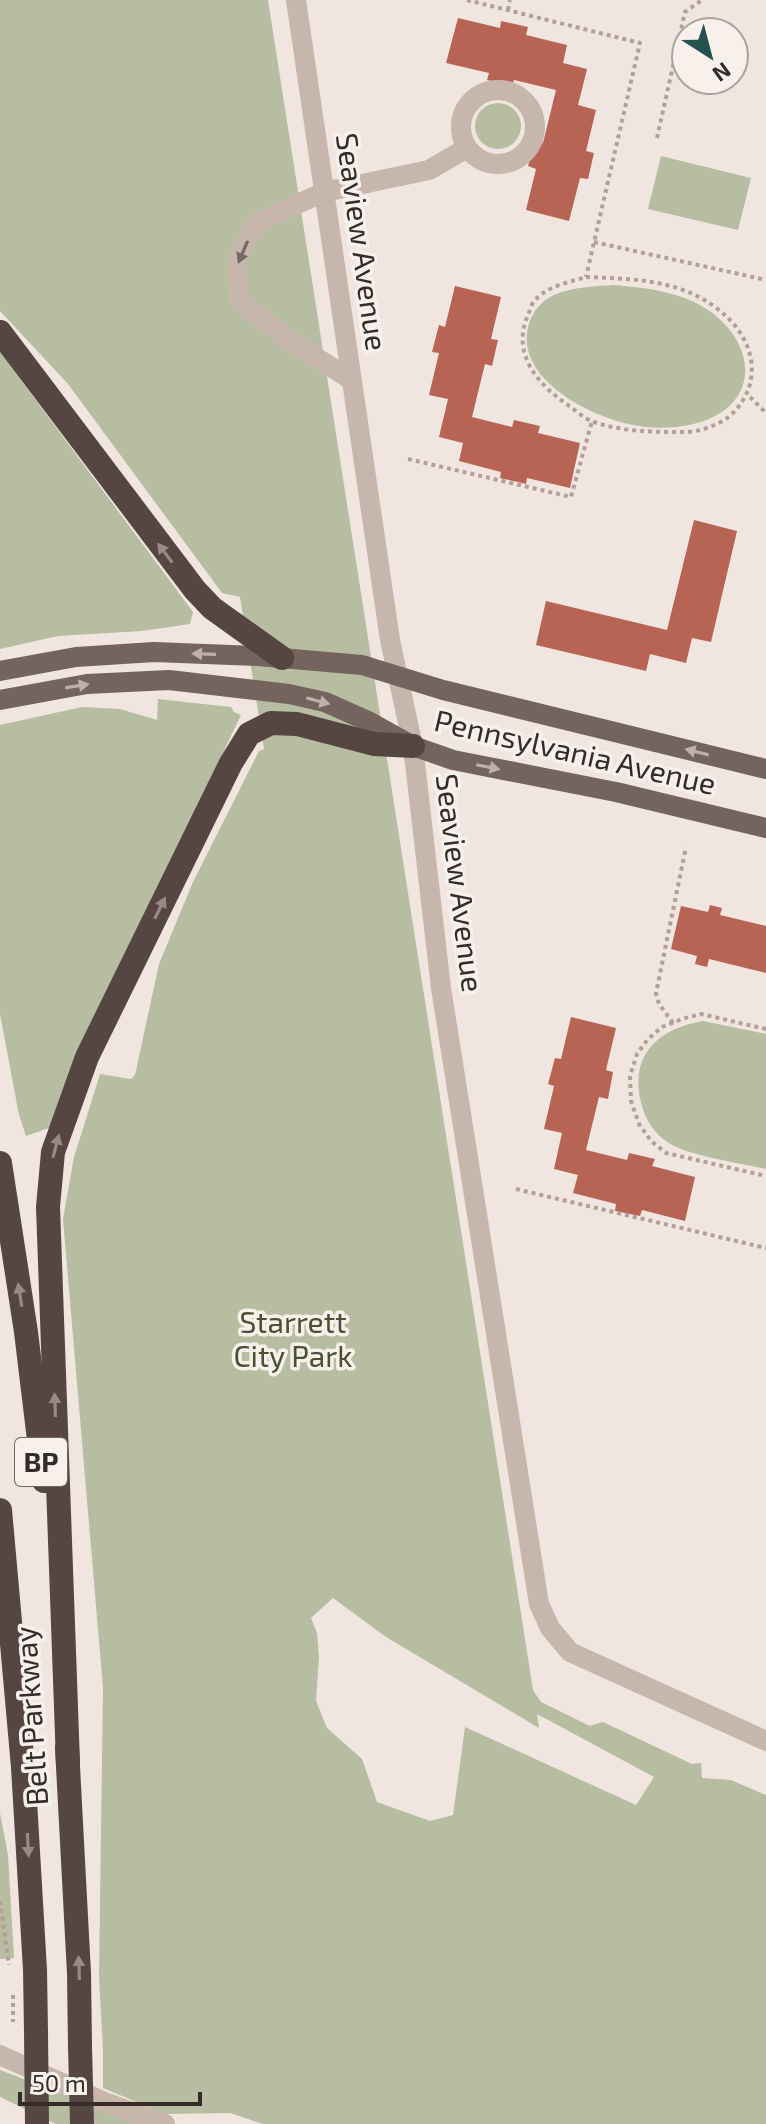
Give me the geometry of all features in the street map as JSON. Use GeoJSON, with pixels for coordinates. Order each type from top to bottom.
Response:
{"type":"FeatureCollection","features":[{"type":"Feature","properties":{"kind":"highway"},"geometry":{"type":"LineString","coordinates":[[0,332],[195,590],[212,608],[282,658]]}},
{"type":"Feature","properties":{"kind":"highway"},"geometry":{"type":"LineString","coordinates":[[68,1763],[48,1207],[53,1152],[87,1057],[231,763],[249,734],[271,723],[297,724],[374,744],[413,746]]}},
{"type":"Feature","properties":{"kind":"highway","name":"Belt Parkway"},"geometry":{"type":"LineString","coordinates":[[0,1163],[26,1332],[52,1550],[79,1973],[82,2124]]}},
{"type":"Feature","properties":{"kind":"highway","name":"Belt Parkway"},"geometry":{"type":"LineString","coordinates":[[0,1510],[23,1767],[35,1970],[37,2124]]}},
{"type":"Feature","properties":{"kind":"highway"},"geometry":{"type":"LineString","coordinates":[[0,1604],[23,1767]]}},
{"type":"Feature","properties":{"kind":"main road","name":"Pennsylvania Avenue"},"geometry":{"type":"LineString","coordinates":[[0,671],[76,657],[154,652],[362,665],[443,690],[766,769]]}},
{"type":"Feature","properties":{"kind":"main road","name":"Pennsylvania Avenue"},"geometry":{"type":"LineString","coordinates":[[0,700],[87,684],[169,680],[289,694],[325,702],[413,746],[453,760],[616,792],[766,828]]}},
{"type":"Feature","properties":{"kind":"street","name":"Seaview Avenue"},"geometry":{"type":"LineString","coordinates":[[296,0],[396,674],[413,746],[441,988],[539,1604],[550,1628],[570,1652],[766,1741]]}},
{"type":"Feature","properties":{"kind":"street"},"geometry":{"type":"LineString","coordinates":[[350,379],[295,344],[239,301],[237,260],[256,223],[324,192],[429,170],[467,148]]}},
{"type":"Feature","properties":{"kind":"street"},"geometry":{"type":"LineString","coordinates":[[0,2055],[107,2103],[165,2124]]}},
{"type":"Feature","properties":{"kind":"path"},"geometry":{"type":"LineString","coordinates":[[467,0],[640,43],[586,277]]}},
{"type":"Feature","properties":{"kind":"path"},"geometry":{"type":"LineString","coordinates":[[508,10],[510,0]]}},
{"type":"Feature","properties":{"kind":"path"},"geometry":{"type":"LineString","coordinates":[[657,138],[685,12],[702,0]]}},
{"type":"Feature","properties":{"kind":"path"},"geometry":{"type":"LineString","coordinates":[[594,242],[766,280]]}},
{"type":"Feature","properties":{"kind":"path"},"geometry":{"type":"LineString","coordinates":[[586,277],[638,279],[673,286],[716,307],[747,341],[755,358],[758,380],[746,404],[722,422],[691,432],[637,431],[592,421],[558,399],[528,367],[521,344],[523,326],[534,299],[555,287],[586,277]]}},
{"type":"Feature","properties":{"kind":"path"},"geometry":{"type":"LineString","coordinates":[[750,397],[766,413]]}},
{"type":"Feature","properties":{"kind":"path"},"geometry":{"type":"LineString","coordinates":[[408,459],[571,497],[592,421]]}},
{"type":"Feature","properties":{"kind":"path"},"geometry":{"type":"LineString","coordinates":[[447,723],[449,731]]}},
{"type":"Feature","properties":{"kind":"path"},"geometry":{"type":"LineString","coordinates":[[673,1023],[659,1004],[656,993],[686,847]]}},
{"type":"Feature","properties":{"kind":"path"},"geometry":{"type":"LineString","coordinates":[[766,1029],[701,1014],[673,1023],[662,1027],[648,1039],[637,1054],[630,1076],[631,1101],[639,1124],[651,1141],[666,1153],[766,1176]]}},
{"type":"Feature","properties":{"kind":"path"},"geometry":{"type":"LineString","coordinates":[[516,1189],[766,1248]]}},
{"type":"Feature","properties":{"kind":"path"},"geometry":{"type":"LineString","coordinates":[[0,1901],[11,1979]]}},
{"type":"Feature","properties":{"kind":"green space","name":"Starrett City Park"},"geometry":{"type":"Polygon","coordinates":[[[0,0],[268,0],[533,1690],[541,1702],[590,1726],[603,1722],[692,1764],[701,1763],[702,1778],[731,1780],[766,1795],[766,2124],[263,2124],[230,2113],[165,2114],[103,2088],[99,1978],[103,1688],[63,1219],[74,1157],[100,1074],[131,1079],[135,1075],[159,964],[193,882],[259,751],[264,749],[240,597],[222,593],[68,384],[0,311],[0,0]],[[333,1598],[311,1618],[317,1633],[319,1657],[316,1701],[327,1728],[362,1759],[377,1802],[430,1821],[453,1815],[465,1727],[636,1805],[654,1777],[537,1714],[539,1728],[386,1637],[333,1598]]]}},
{"type":"Feature","properties":{"kind":"green space"},"geometry":{"type":"Polygon","coordinates":[[[498,103],[515,109],[521,126],[515,143],[498,149],[481,143],[475,126],[481,109],[498,103]]]}},
{"type":"Feature","properties":{"kind":"green space"},"geometry":{"type":"Polygon","coordinates":[[[661,156],[751,178],[738,230],[648,209],[661,156]]]}},
{"type":"Feature","properties":{"kind":"green space"},"geometry":{"type":"Polygon","coordinates":[[[614,285],[676,295],[716,316],[731,331],[741,348],[745,366],[744,383],[736,399],[722,412],[701,422],[674,427],[646,427],[607,418],[585,408],[548,382],[535,366],[527,347],[528,327],[535,311],[548,298],[559,293],[614,285]]]}},
{"type":"Feature","properties":{"kind":"green space"},"geometry":{"type":"Polygon","coordinates":[[[0,352],[193,612],[190,624],[142,631],[58,636],[0,649],[0,352]]]}},
{"type":"Feature","properties":{"kind":"green space"},"geometry":{"type":"Polygon","coordinates":[[[158,699],[231,707],[241,715],[83,1043],[49,1128],[26,1136],[19,1115],[0,1014],[0,725],[82,707],[120,709],[157,720],[158,699]]]}},
{"type":"Feature","properties":{"kind":"green space"},"geometry":{"type":"Polygon","coordinates":[[[703,1021],[766,1034],[766,1169],[700,1155],[675,1146],[658,1134],[646,1116],[639,1089],[639,1073],[650,1048],[659,1038],[672,1031],[703,1021]]]}},
{"type":"Feature","properties":{"kind":"green space"},"geometry":{"type":"Polygon","coordinates":[[[0,1813],[8,1855],[14,1958],[0,1959],[0,1813]]]}},
{"type":"Feature","properties":{"kind":"green space"},"geometry":{"type":"Polygon","coordinates":[[[0,2070],[141,2124],[56,2124],[0,2097],[0,2070]]]}},
{"type":"Feature","properties":{"kind":"building"},"geometry":{"type":"Polygon","coordinates":[[[458,18],[500,28],[501,21],[528,27],[526,35],[567,45],[563,63],[587,69],[578,105],[596,110],[586,151],[594,153],[588,179],[580,178],[569,221],[526,210],[536,169],[528,166],[535,141],[543,143],[556,90],[514,80],[512,86],[487,80],[489,73],[446,63],[458,18]]]}},
{"type":"Feature","properties":{"kind":"building"},"geometry":{"type":"Polygon","coordinates":[[[455,286],[501,297],[491,339],[498,340],[492,366],[485,364],[472,417],[512,427],[514,420],[540,426],[538,433],[580,443],[570,488],[527,478],[526,484],[500,478],[501,472],[459,461],[463,443],[439,437],[448,399],[429,395],[439,353],[432,352],[439,325],[445,327],[455,286]]]}},
{"type":"Feature","properties":{"kind":"building"},"geometry":{"type":"Polygon","coordinates":[[[694,520],[737,531],[711,642],[692,638],[686,663],[650,654],[646,671],[536,645],[546,601],[667,630],[694,520]]]}},
{"type":"Feature","properties":{"kind":"building"},"geometry":{"type":"Polygon","coordinates":[[[710,905],[722,908],[720,915],[766,926],[766,973],[709,959],[707,967],[695,964],[697,956],[671,949],[681,906],[708,912],[710,905]]]}},
{"type":"Feature","properties":{"kind":"building"},"geometry":{"type":"Polygon","coordinates":[[[571,1017],[616,1028],[606,1070],[613,1072],[608,1099],[599,1097],[586,1150],[627,1160],[629,1153],[655,1159],[652,1166],[695,1177],[685,1221],[642,1210],[640,1216],[615,1211],[616,1204],[573,1193],[578,1175],[554,1169],[562,1133],[544,1129],[554,1086],[548,1084],[555,1058],[561,1059],[571,1017]]]}}]}
